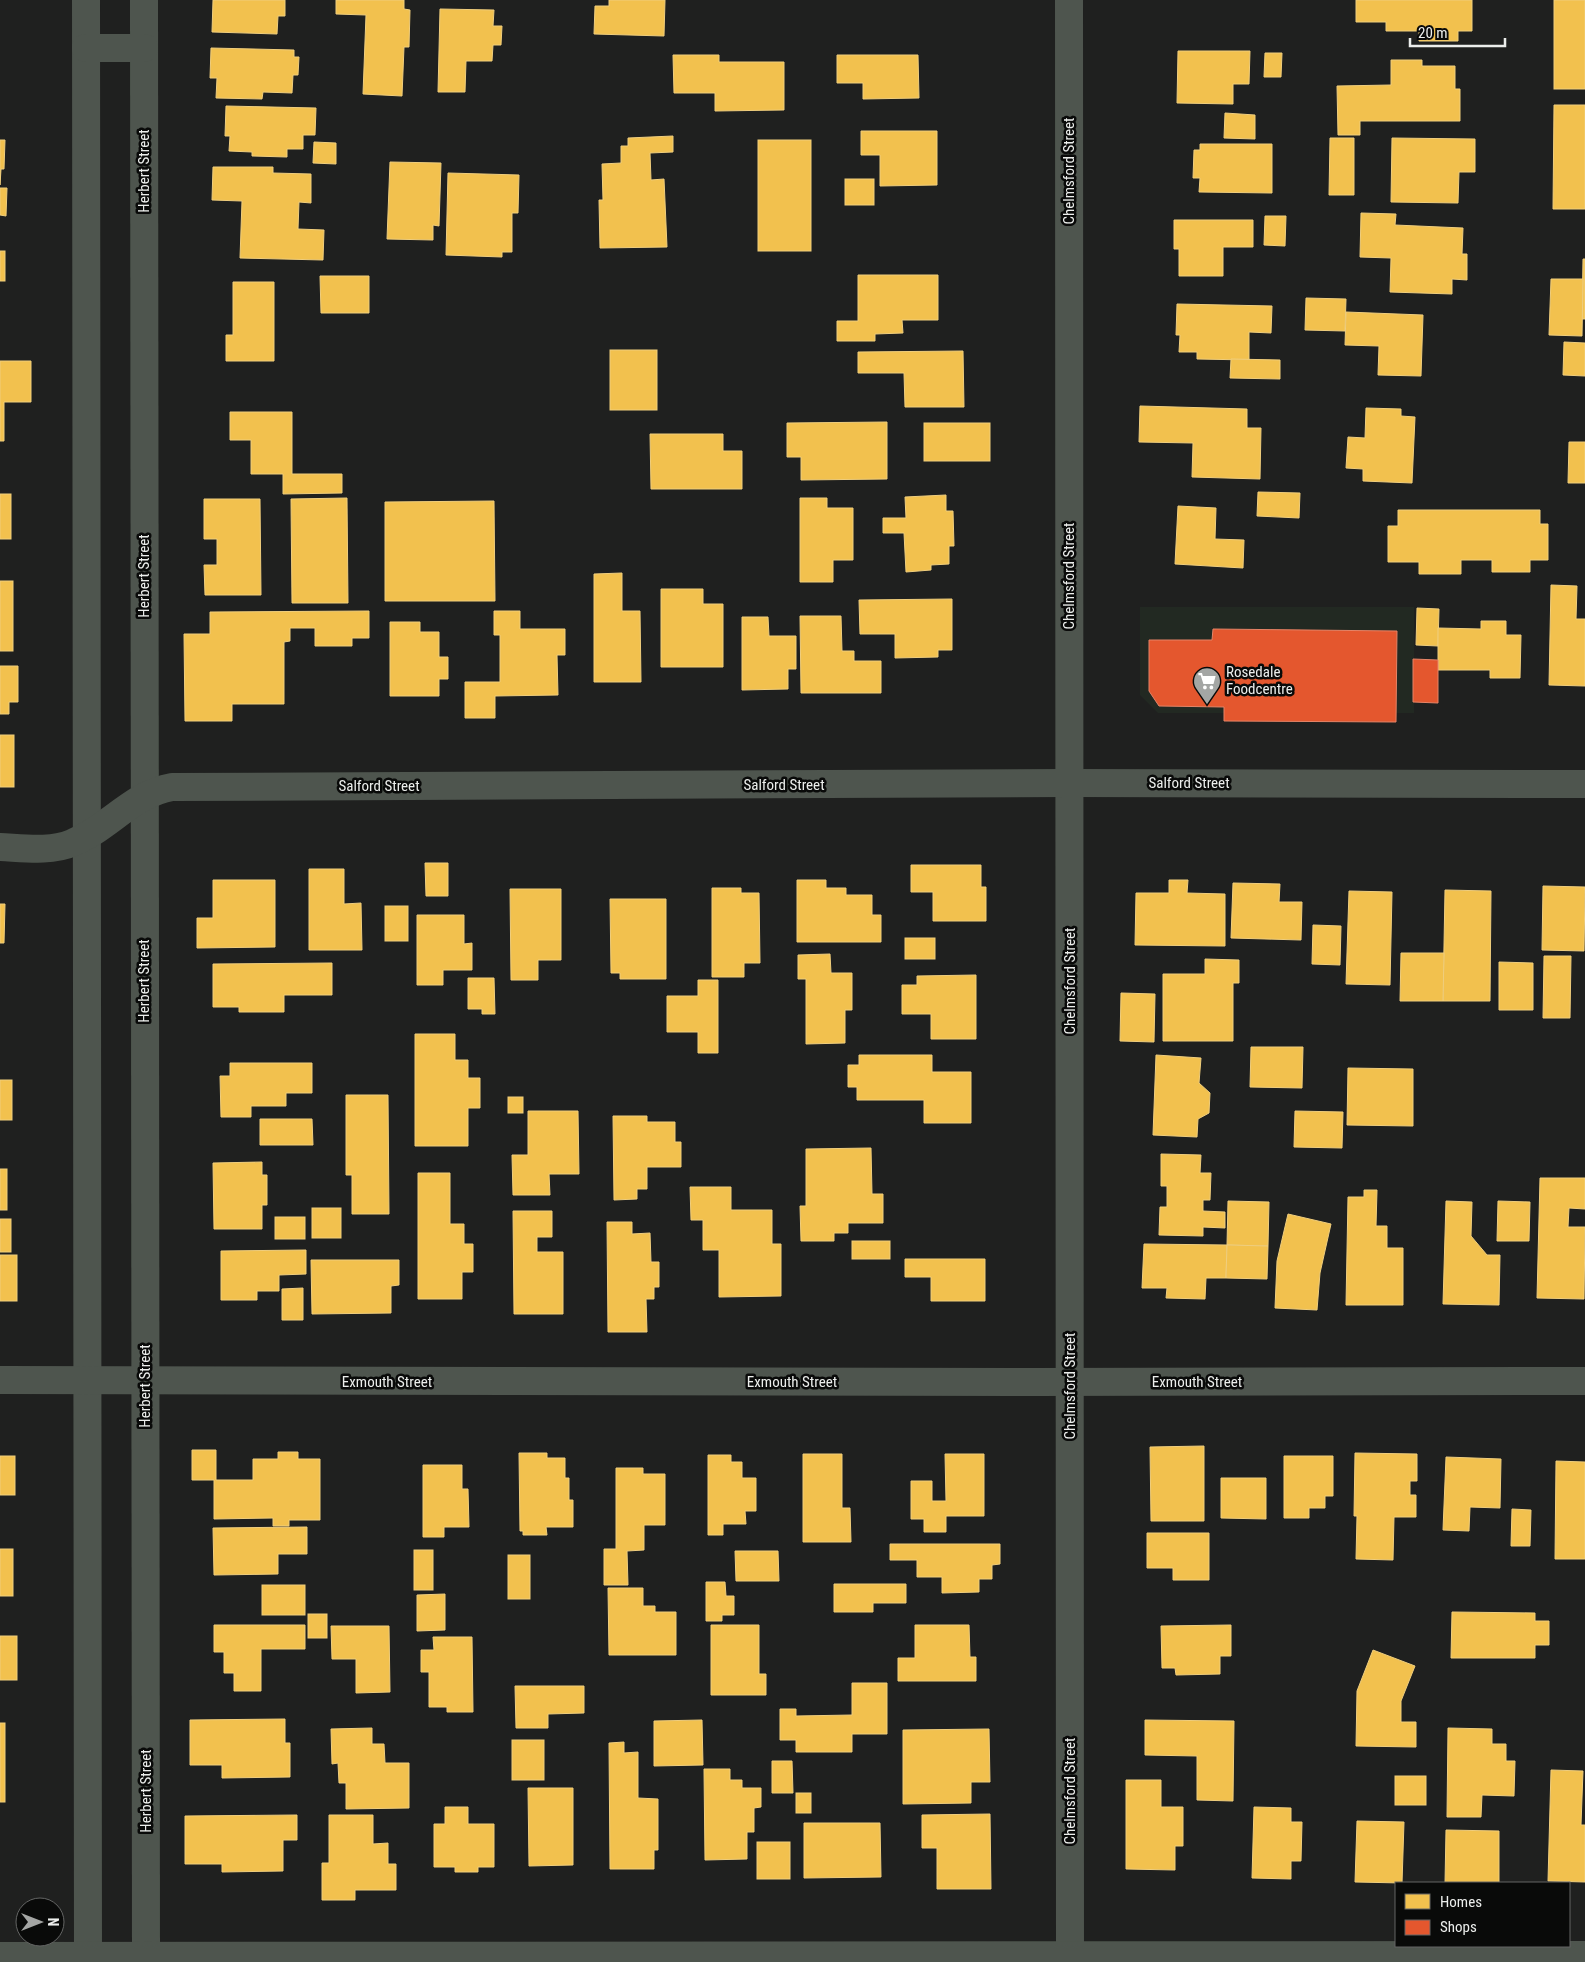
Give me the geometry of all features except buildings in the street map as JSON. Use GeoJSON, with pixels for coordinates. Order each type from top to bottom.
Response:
{"type":"FeatureCollection","features":[{"type":"Feature","properties":{"kind":"street"},"geometry":{"type":"LineString","coordinates":[[86,0],[88,1959]]}},
{"type":"Feature","properties":{"kind":"street","name":"Herbert Street"},"geometry":{"type":"LineString","coordinates":[[144,0],[146,1959]]}},
{"type":"Feature","properties":{"kind":"street","name":"Chelmsford Street"},"geometry":{"type":"LineString","coordinates":[[1069,0],[1070,1959]]}},
{"type":"Feature","properties":{"kind":"street"},"geometry":{"type":"LineString","coordinates":[[86,48],[144,48]]}},
{"type":"Feature","properties":{"kind":"street","name":"Salford Street"},"geometry":{"type":"LineString","coordinates":[[0,848],[59,848],[87,836],[144,796],[157,790],[172,787],[1069,783],[1585,784]]}},
{"type":"Feature","properties":{"kind":"street","name":"Exmouth Street"},"geometry":{"type":"LineString","coordinates":[[0,1380],[145,1382],[1070,1382],[1585,1380]]}},
{"type":"Feature","properties":{"kind":"street"},"geometry":{"type":"LineString","coordinates":[[0,1956],[88,1959],[1070,1959],[1585,1955]]}},
{"type":"Feature","properties":{"kind":"shaded area"},"geometry":{"type":"Polygon","coordinates":[[[1140,607],[1414,607],[1414,713],[1158,713],[1140,695],[1140,607]]]}},
{"type":"Feature","properties":{"kind":"place","name":"Rosedale Foodcentre"},"geometry":{"type":"Point","coordinates":[1207,705]}}]}
